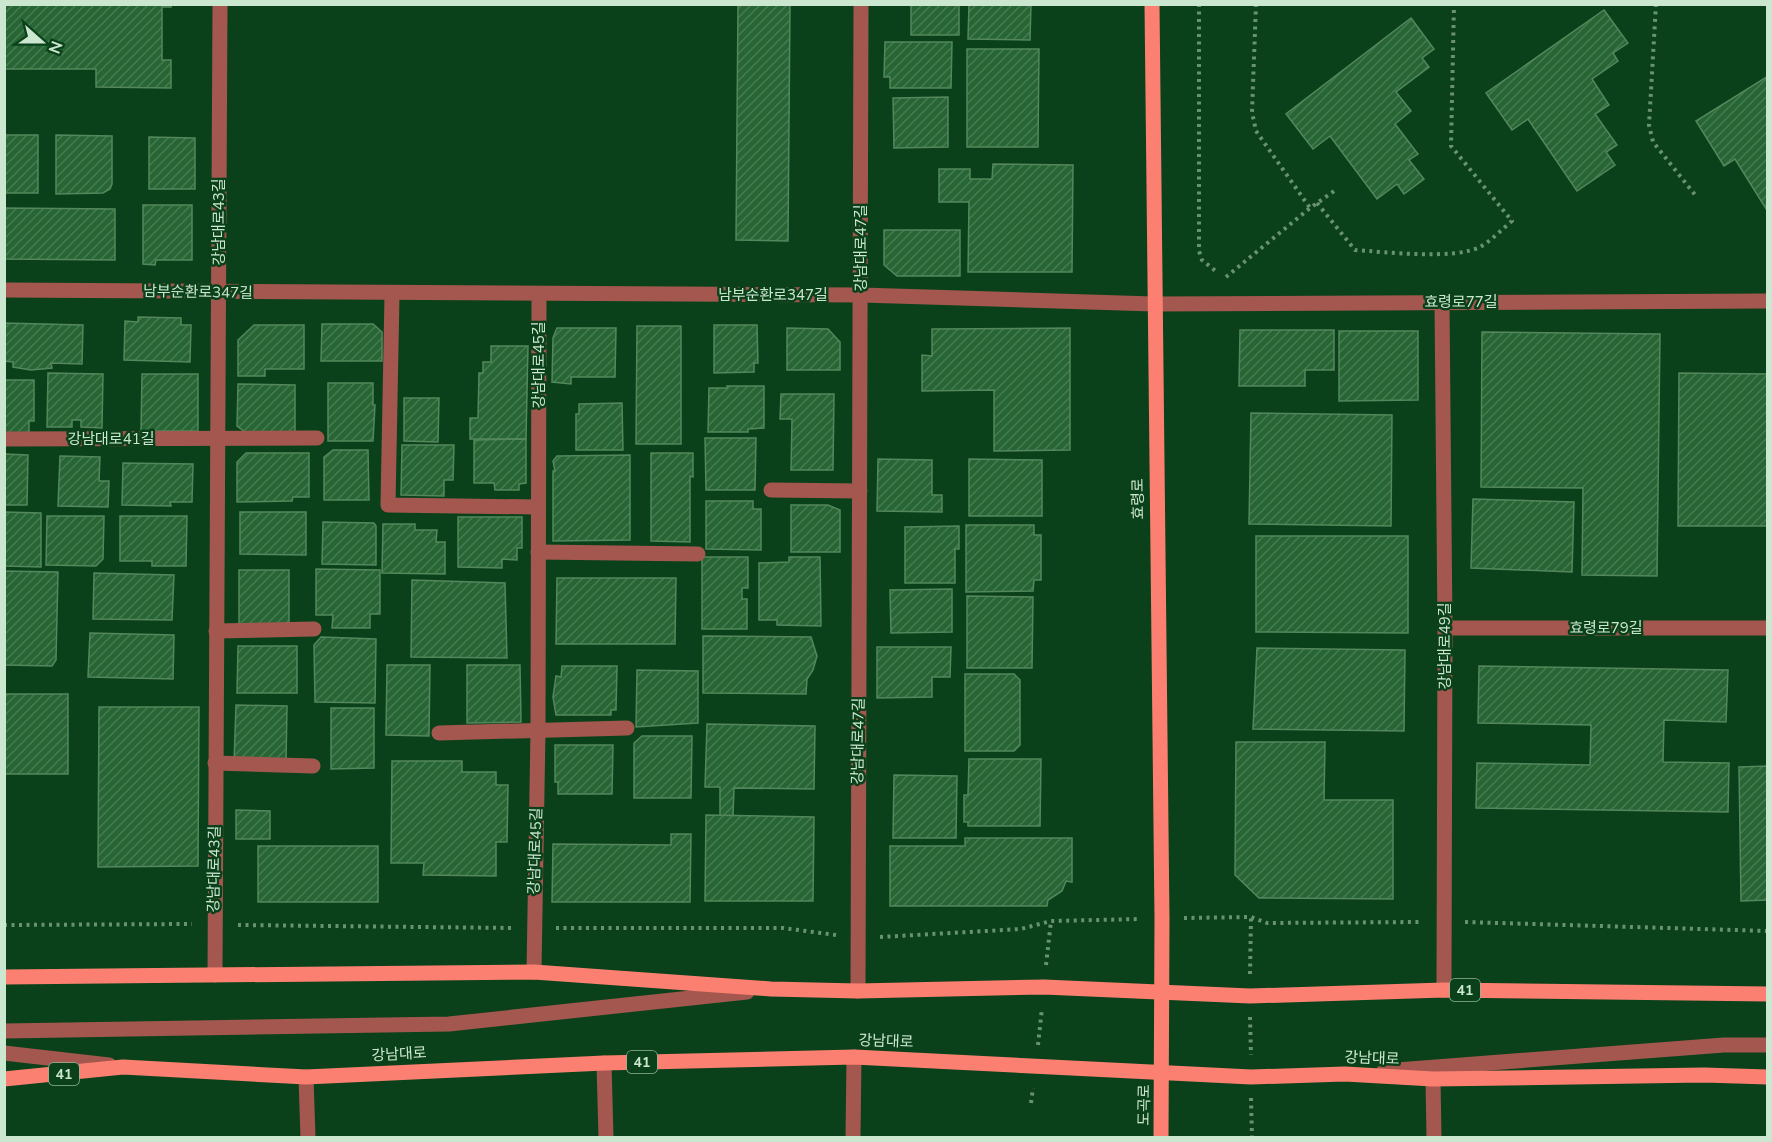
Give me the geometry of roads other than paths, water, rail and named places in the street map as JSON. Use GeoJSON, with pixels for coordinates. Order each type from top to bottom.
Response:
{"type":"FeatureCollection","features":[{"type":"Feature","properties":{"kind":"main road","name":"효령로"},"geometry":{"type":"LineString","coordinates":[[1152,4],[1162,1072]]}},
{"type":"Feature","properties":{"kind":"main road","name":"41"},"geometry":{"type":"LineString","coordinates":[[4,977],[534,972],[771,989],[858,991],[1044,987],[1250,996],[1444,990],[1767,994]]}},
{"type":"Feature","properties":{"kind":"main road","name":"강남대로"},"geometry":{"type":"LineString","coordinates":[[4,1079],[123,1067],[306,1077],[604,1063],[854,1057],[1251,1077],[1345,1074],[1433,1079],[1704,1075],[1767,1077]]}},
{"type":"Feature","properties":{"kind":"main road","name":"도곡로"},"geometry":{"type":"LineString","coordinates":[[1161,1137],[1162,1072]]}},
{"type":"Feature","properties":{"kind":"street","name":"강남대로43길"},"geometry":{"type":"LineString","coordinates":[[215,975],[220,4]]}},
{"type":"Feature","properties":{"kind":"street","name":"강남대로47길"},"geometry":{"type":"LineString","coordinates":[[858,991],[856,938],[861,4]]}},
{"type":"Feature","properties":{"kind":"street","name":"남부순환로347길"},"geometry":{"type":"LineString","coordinates":[[4,291],[539,296],[861,295],[1154,304]]}},
{"type":"Feature","properties":{"kind":"street"},"geometry":{"type":"LineString","coordinates":[[392,295],[388,505],[538,507]]}},
{"type":"Feature","properties":{"kind":"street","name":"강남대로45길"},"geometry":{"type":"LineString","coordinates":[[534,972],[538,730],[539,296]]}},
{"type":"Feature","properties":{"kind":"street","name":"효령로77길"},"geometry":{"type":"LineString","coordinates":[[1154,304],[1767,302]]}},
{"type":"Feature","properties":{"kind":"street","name":"강남대로49길"},"geometry":{"type":"LineString","coordinates":[[1442,303],[1445,628],[1444,990]]}},
{"type":"Feature","properties":{"kind":"street"},"geometry":{"type":"LineString","coordinates":[[217,439],[317,438]]}},
{"type":"Feature","properties":{"kind":"street","name":"강남대로41길"},"geometry":{"type":"LineString","coordinates":[[4,439],[217,439]]}},
{"type":"Feature","properties":{"kind":"street"},"geometry":{"type":"LineString","coordinates":[[771,490],[860,491]]}},
{"type":"Feature","properties":{"kind":"street"},"geometry":{"type":"LineString","coordinates":[[538,552],[698,554]]}},
{"type":"Feature","properties":{"kind":"street","name":"효령로79길"},"geometry":{"type":"LineString","coordinates":[[1445,628],[1767,628]]}},
{"type":"Feature","properties":{"kind":"street"},"geometry":{"type":"LineString","coordinates":[[216,631],[314,629]]}},
{"type":"Feature","properties":{"kind":"street"},"geometry":{"type":"LineString","coordinates":[[439,733],[627,728]]}},
{"type":"Feature","properties":{"kind":"street"},"geometry":{"type":"LineString","coordinates":[[215,763],[313,766]]}},
{"type":"Feature","properties":{"kind":"street"},"geometry":{"type":"LineString","coordinates":[[4,1031],[449,1024],[771,989]]}},
{"type":"Feature","properties":{"kind":"street"},"geometry":{"type":"LineString","coordinates":[[1345,1074],[1724,1045],[1767,1045]]}},
{"type":"Feature","properties":{"kind":"street"},"geometry":{"type":"LineString","coordinates":[[4,1053],[123,1067]]}},
{"type":"Feature","properties":{"kind":"street"},"geometry":{"type":"LineString","coordinates":[[853,1137],[854,1057]]}},
{"type":"Feature","properties":{"kind":"street"},"geometry":{"type":"LineString","coordinates":[[604,1063],[606,1137]]}},
{"type":"Feature","properties":{"kind":"street"},"geometry":{"type":"LineString","coordinates":[[306,1077],[308,1137]]}},
{"type":"Feature","properties":{"kind":"street"},"geometry":{"type":"LineString","coordinates":[[1433,1079],[1434,1137]]}}]}
